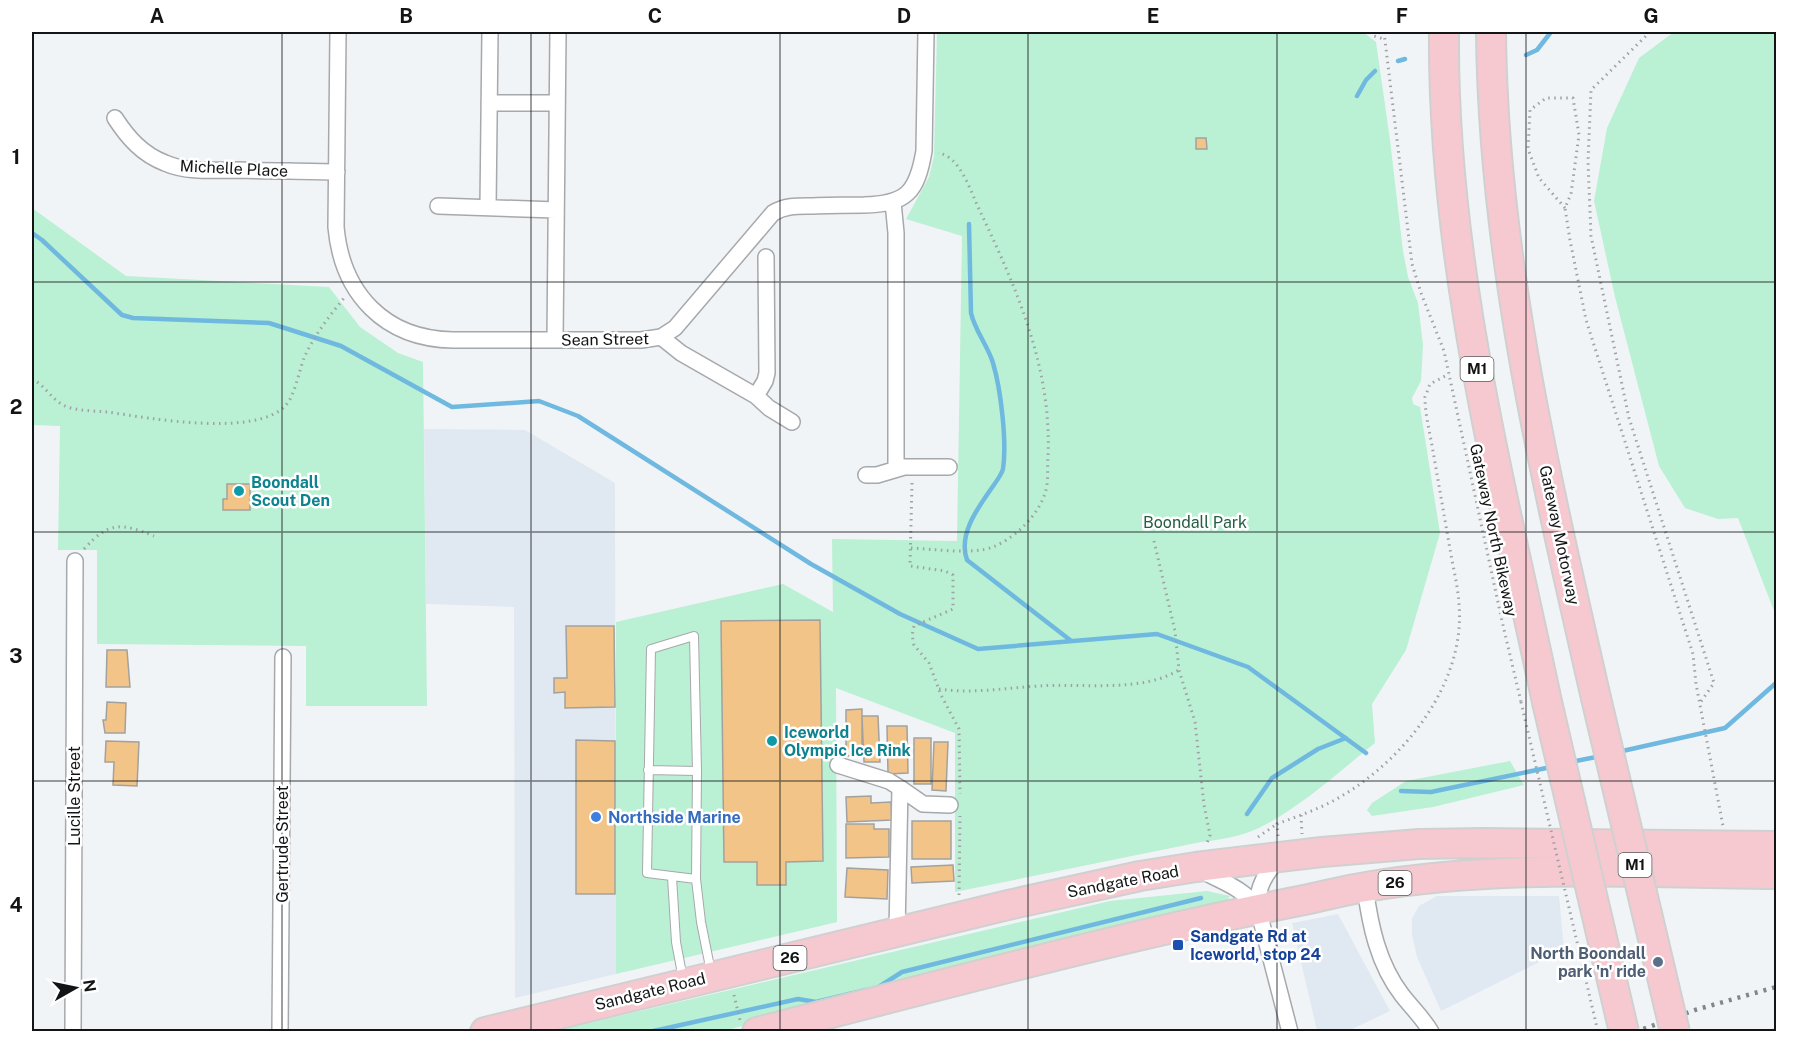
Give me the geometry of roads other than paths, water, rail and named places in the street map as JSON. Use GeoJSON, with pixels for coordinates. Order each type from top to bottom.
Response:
{"type":"FeatureCollection","features":[{"type":"Feature","properties":{"kind":"highway","name":"M1"},"geometry":{"type":"LineString","coordinates":[[1444,32],[1444,94],[1461,276],[1534,702],[1624,1032]]}},
{"type":"Feature","properties":{"kind":"highway","name":"Gateway Motorway"},"geometry":{"type":"LineString","coordinates":[[1491,32],[1492,93],[1498,178],[1510,267],[1539,436],[1596,698],[1675,1032]]}},
{"type":"Feature","properties":{"kind":"highway","name":"Sandgate Road"},"geometry":{"type":"LineString","coordinates":[[485,1032],[1201,858],[1279,850],[1430,844],[1776,846]]}},
{"type":"Feature","properties":{"kind":"highway","name":"26"},"geometry":{"type":"LineString","coordinates":[[749,1025],[913,990],[1258,909],[1365,887],[1429,879],[1535,873],[1776,874]]}},
{"type":"Feature","properties":{"kind":"street","name":"Sean Street"},"geometry":{"type":"LineString","coordinates":[[338,32],[338,245],[353,287],[375,314],[397,328],[421,337],[435,340],[641,340],[661,338],[675,328],[773,213],[788,206],[877,205],[894,202]]}},
{"type":"Feature","properties":{"kind":"street"},"geometry":{"type":"LineString","coordinates":[[488,207],[489,32]]}},
{"type":"Feature","properties":{"kind":"street"},"geometry":{"type":"LineString","coordinates":[[555,340],[558,32]]}},
{"type":"Feature","properties":{"kind":"street"},"geometry":{"type":"LineString","coordinates":[[896,469],[894,202],[907,194],[913,186],[920,170],[924,151],[926,32]]}},
{"type":"Feature","properties":{"kind":"street"},"geometry":{"type":"LineString","coordinates":[[489,103],[557,103]]}},
{"type":"Feature","properties":{"kind":"street","name":"Michelle Place"},"geometry":{"type":"LineString","coordinates":[[115,118],[131,142],[142,151],[176,167],[208,170],[337,172]]}},
{"type":"Feature","properties":{"kind":"street"},"geometry":{"type":"LineString","coordinates":[[438,206],[556,210]]}},
{"type":"Feature","properties":{"kind":"street"},"geometry":{"type":"LineString","coordinates":[[756,396],[767,373],[766,256]]}},
{"type":"Feature","properties":{"kind":"street"},"geometry":{"type":"LineString","coordinates":[[661,338],[681,353],[756,396],[769,408],[792,422]]}},
{"type":"Feature","properties":{"kind":"street"},"geometry":{"type":"LineString","coordinates":[[866,475],[877,475],[912,466],[949,467]]}},
{"type":"Feature","properties":{"kind":"street","name":"Lucille Street"},"geometry":{"type":"LineString","coordinates":[[73,1032],[75,561]]}},
{"type":"Feature","properties":{"kind":"street","name":"Gertrude Street"},"geometry":{"type":"LineString","coordinates":[[280,1032],[283,657]]}},
{"type":"Feature","properties":{"kind":"street"},"geometry":{"type":"LineString","coordinates":[[838,765],[889,782],[923,804],[956,802]]}},
{"type":"Feature","properties":{"kind":"street"},"geometry":{"type":"LineString","coordinates":[[897,931],[900,788]]}},
{"type":"Feature","properties":{"kind":"street"},"geometry":{"type":"LineString","coordinates":[[1279,850],[1257,896],[1258,909],[1290,1032]]}},
{"type":"Feature","properties":{"kind":"street"},"geometry":{"type":"LineString","coordinates":[[1201,858],[1250,898],[1258,909]]}},
{"type":"Feature","properties":{"kind":"street"},"geometry":{"type":"LineString","coordinates":[[1365,887],[1371,928],[1377,948],[1401,994],[1431,1032]]}},
{"type":"Feature","properties":{"kind":"lane"},"geometry":{"type":"LineString","coordinates":[[696,879],[647,873],[651,649],[694,636],[697,771],[696,879],[700,922],[712,976]]}},
{"type":"Feature","properties":{"kind":"lane"},"geometry":{"type":"LineString","coordinates":[[648,770],[697,771]]}},
{"type":"Feature","properties":{"kind":"lane"},"geometry":{"type":"LineString","coordinates":[[672,877],[676,942],[685,983]]}},
{"type":"Feature","properties":{"kind":"waterway"},"geometry":{"type":"LineString","coordinates":[[1526,55],[1537,50],[1551,32]]}},
{"type":"Feature","properties":{"kind":"waterway"},"geometry":{"type":"LineString","coordinates":[[1398,61],[1405,59]]}},
{"type":"Feature","properties":{"kind":"waterway"},"geometry":{"type":"LineString","coordinates":[[1357,96],[1366,80],[1375,71]]}},
{"type":"Feature","properties":{"kind":"waterway"},"geometry":{"type":"LineString","coordinates":[[969,224],[971,313],[991,357],[996,374],[1001,401],[1004,458],[1002,472],[970,523],[965,541],[967,560],[1070,640]]}},
{"type":"Feature","properties":{"kind":"waterway"},"geometry":{"type":"LineString","coordinates":[[32,233],[122,315],[133,318],[269,323],[341,346],[452,407],[539,401],[578,416],[811,564],[900,614],[978,649],[1157,634],[1248,667],[1366,753]]}},
{"type":"Feature","properties":{"kind":"waterway"},"geometry":{"type":"LineString","coordinates":[[1618,752],[1725,728],[1776,683]]}},
{"type":"Feature","properties":{"kind":"waterway"},"geometry":{"type":"LineString","coordinates":[[1247,814],[1272,778],[1318,749],[1346,738]]}},
{"type":"Feature","properties":{"kind":"waterway"},"geometry":{"type":"LineString","coordinates":[[1571,762],[1601,756]]}},
{"type":"Feature","properties":{"kind":"waterway"},"geometry":{"type":"LineString","coordinates":[[1401,791],[1431,792],[1551,767]]}},
{"type":"Feature","properties":{"kind":"waterway"},"geometry":{"type":"LineString","coordinates":[[877,988],[902,972],[1201,898]]}},
{"type":"Feature","properties":{"kind":"waterway"},"geometry":{"type":"LineString","coordinates":[[649,1032],[798,999],[816,1002],[866,990]]}},
{"type":"Feature","properties":{"kind":"railway"},"geometry":{"type":"LineString","coordinates":[[1635,1032],[1695,1010],[1776,987]]}},
{"type":"Feature","properties":{"kind":"place","name":"Boondall Scout Den"},"geometry":{"type":"Point","coordinates":[239,491]}},
{"type":"Feature","properties":{"kind":"place","name":"Iceworld Olympic Ice Rink"},"geometry":{"type":"Point","coordinates":[772,741]}},
{"type":"Feature","properties":{"kind":"place","name":"Northside Marine"},"geometry":{"type":"Point","coordinates":[596,817]}},
{"type":"Feature","properties":{"kind":"place","name":"Sandgate Rd at Iceworld, stop 24"},"geometry":{"type":"Point","coordinates":[1178,945]}},
{"type":"Feature","properties":{"kind":"place","name":"North Boondall park 'n' ride"},"geometry":{"type":"Point","coordinates":[1658,962]}},
{"type":"Feature","properties":{"kind":"park label","name":"Boondall Park"},"geometry":{"type":"Point","coordinates":[1195,522]}}]}
